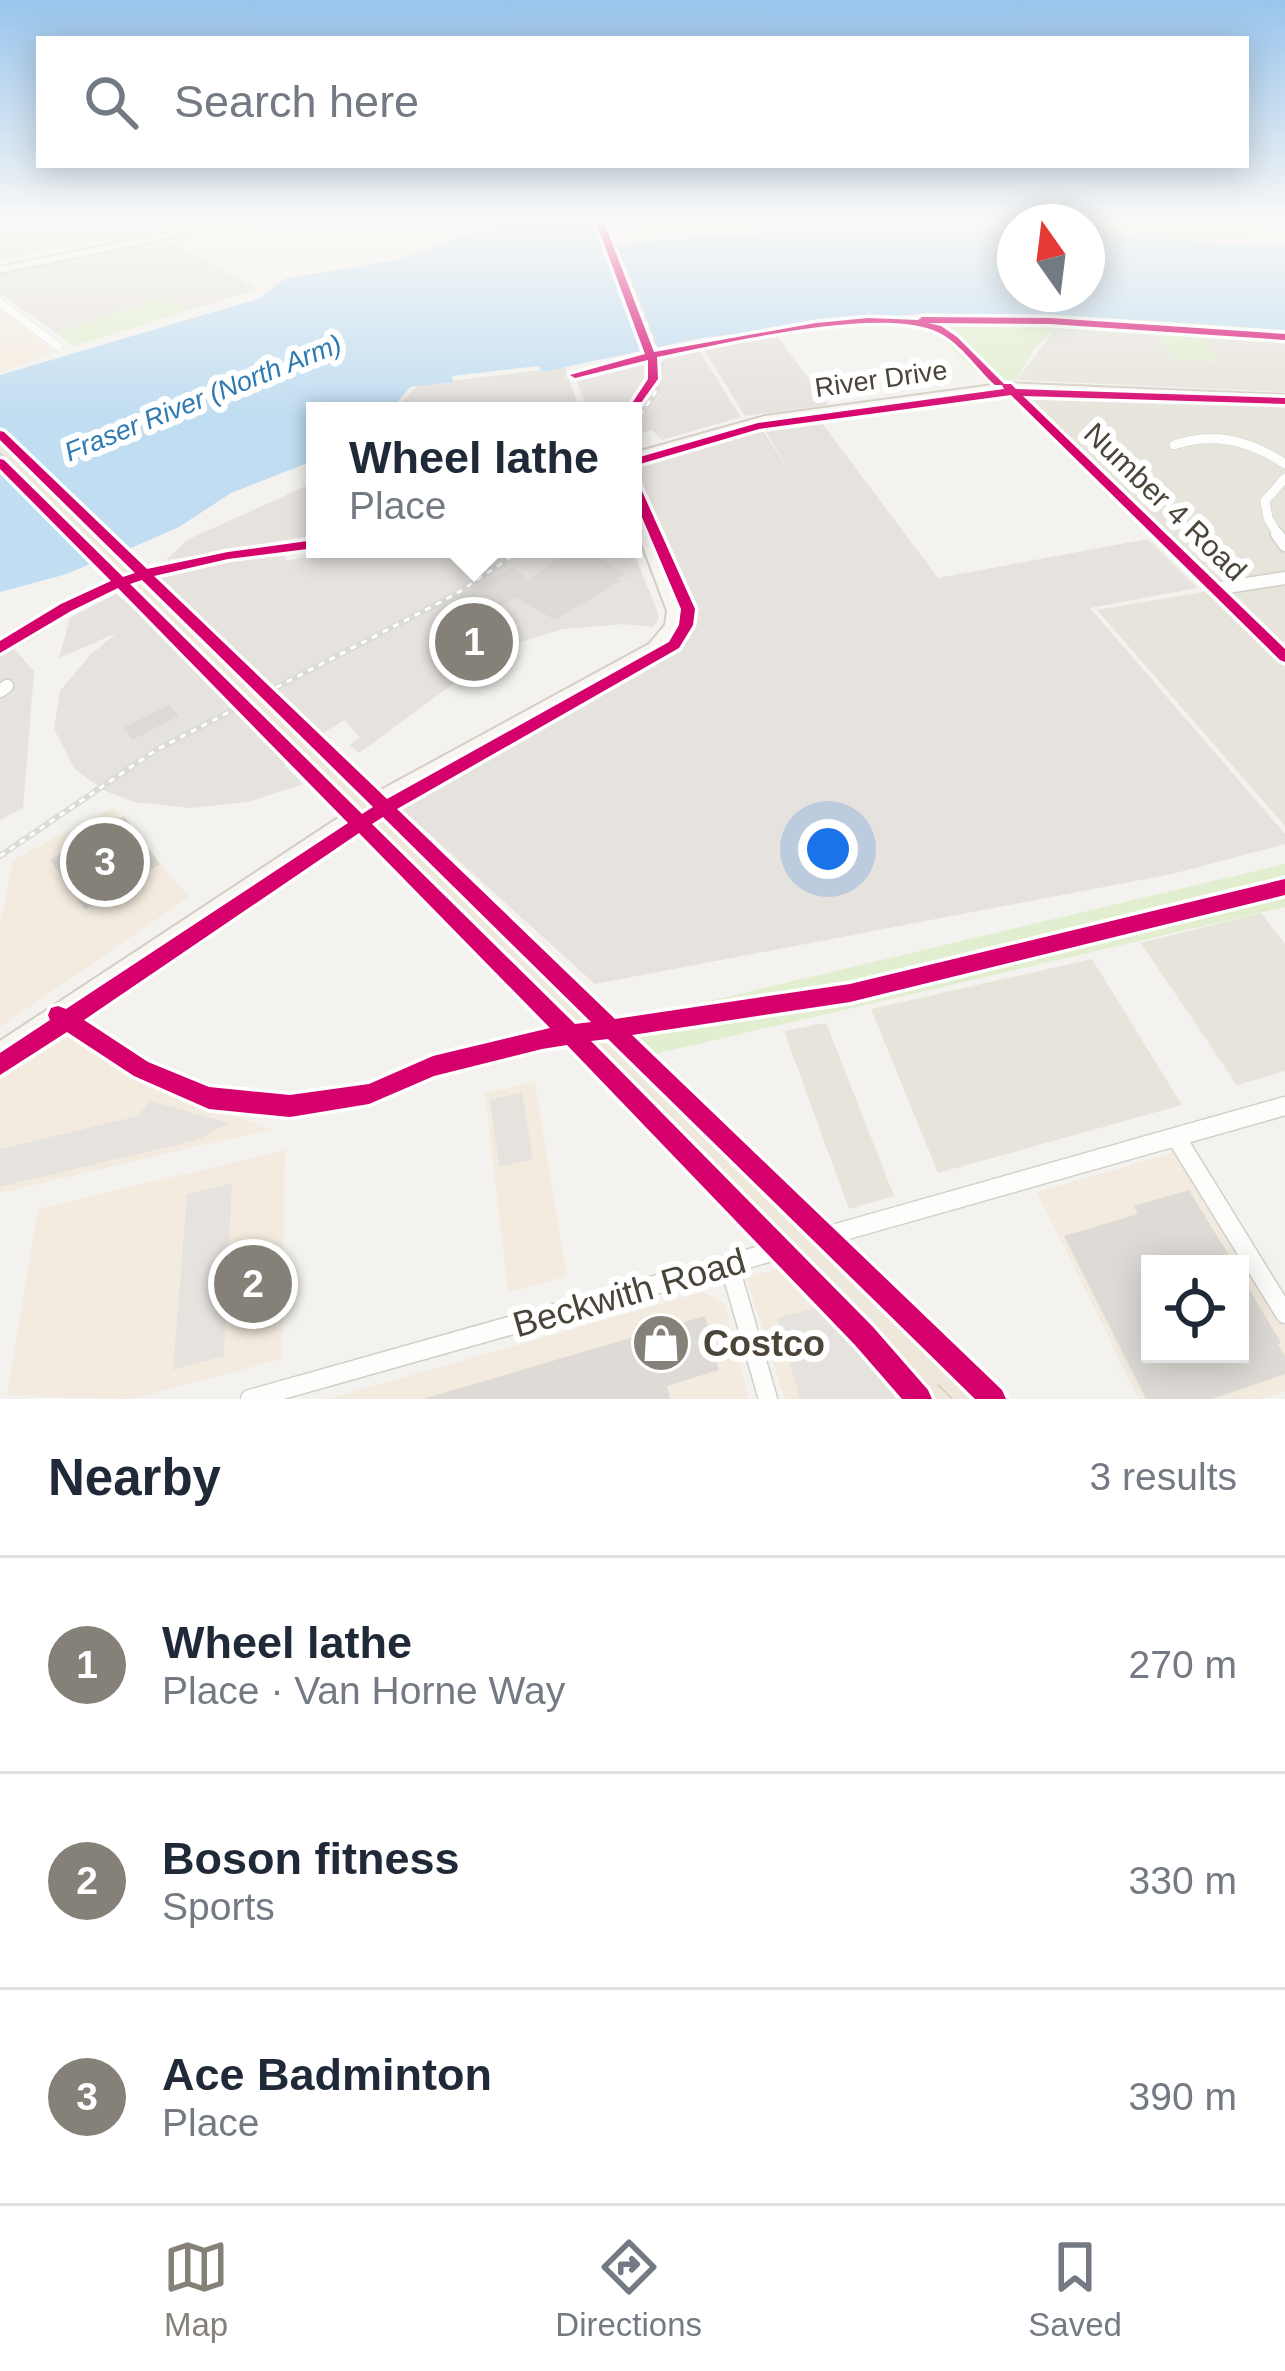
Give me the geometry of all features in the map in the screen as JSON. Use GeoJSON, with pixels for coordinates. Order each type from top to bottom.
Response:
{"type":"FeatureCollection","features":[{"type":"Feature","properties":{"kind":"highway"},"geometry":{"type":"LineString","coordinates":[[0,442],[976,1399]]}},
{"type":"Feature","properties":{"kind":"highway"},"geometry":{"type":"LineString","coordinates":[[0,453],[578,1025],[935,1391]]}},
{"type":"Feature","properties":{"kind":"street"},"geometry":{"type":"LineString","coordinates":[[0,303],[58,346]]}},
{"type":"Feature","properties":{"kind":"street","name":"River Drive"},"geometry":{"type":"LineString","coordinates":[[642,454],[765,420],[1006,386],[1285,398]]}},
{"type":"Feature","properties":{"kind":"street","name":"Number 4 Road"},"geometry":{"type":"LineString","coordinates":[[1006,386],[1285,657]]}},
{"type":"Feature","properties":{"kind":"street"},"geometry":{"type":"LineString","coordinates":[[1174,445],[1189,440],[1248,442],[1285,464]]}},
{"type":"Feature","properties":{"kind":"street"},"geometry":{"type":"LineString","coordinates":[[1284,545],[1266,520],[1263,506],[1270,487],[1285,478]]}},
{"type":"Feature","properties":{"kind":"street"},"geometry":{"type":"LineString","coordinates":[[0,1054],[385,796],[656,648],[672,626],[675,610],[642,526]]}},
{"type":"Feature","properties":{"kind":"street"},"geometry":{"type":"LineString","coordinates":[[0,648],[87,596],[154,572],[215,556],[306,545]]}},
{"type":"Feature","properties":{"kind":"street"},"geometry":{"type":"LineString","coordinates":[[1215,589],[1283,575]]}},
{"type":"Feature","properties":{"kind":"street","name":"Beckwith Road"},"geometry":{"type":"LineString","coordinates":[[250,1399],[1285,1106]]}},
{"type":"Feature","properties":{"kind":"street"},"geometry":{"type":"LineString","coordinates":[[1176,1137],[1285,1314]]}},
{"type":"Feature","properties":{"kind":"street"},"geometry":{"type":"LineString","coordinates":[[729,1264],[768,1399]]}},
{"type":"Feature","properties":{"kind":"shaded area"},"geometry":{"type":"Polygon","coordinates":[[[0,287],[258,289],[187,311],[163,297],[56,333],[0,293],[0,287]]]}},
{"type":"Feature","properties":{"kind":"shaded area"},"geometry":{"type":"Polygon","coordinates":[[[0,311],[55,352],[0,373],[0,311]]]}},
{"type":"Feature","properties":{"kind":"shaded area"},"geometry":{"type":"Polygon","coordinates":[[[1056,328],[1155,332],[1174,359],[1218,361],[1204,337],[1285,341],[1285,392],[1017,380],[1056,328]]]}},
{"type":"Feature","properties":{"kind":"shaded area"},"geometry":{"type":"Polygon","coordinates":[[[778,337],[828,405],[745,416],[703,348],[778,337]]]}},
{"type":"Feature","properties":{"kind":"shaded area"},"geometry":{"type":"Polygon","coordinates":[[[698,349],[741,417],[662,440],[652,430],[642,433],[642,402],[585,402],[575,378],[698,349]]]}},
{"type":"Feature","properties":{"kind":"shaded area"},"geometry":{"type":"Polygon","coordinates":[[[565,367],[577,402],[401,402],[419,385],[565,367]]]}},
{"type":"Feature","properties":{"kind":"shaded area"},"geometry":{"type":"Polygon","coordinates":[[[1025,390],[1285,399],[1285,826],[1097,610],[1214,590],[1021,394],[1025,390]]]}},
{"type":"Feature","properties":{"kind":"shaded area"},"geometry":{"type":"Polygon","coordinates":[[[818,418],[938,578],[1148,539],[1197,588],[1090,608],[1285,834],[1285,844],[1172,874],[595,984],[395,803],[682,642],[694,628],[642,493],[642,461],[760,426],[795,480],[763,427],[818,418]]]}},
{"type":"Feature","properties":{"kind":"shaded area"},"geometry":{"type":"Polygon","coordinates":[[[306,486],[306,537],[166,560],[187,540],[306,486]]]}},
{"type":"Feature","properties":{"kind":"shaded area"},"geometry":{"type":"Polygon","coordinates":[[[284,553],[286,561],[306,557],[636,558],[659,617],[654,627],[622,624],[562,629],[502,648],[359,753],[350,745],[360,737],[344,720],[288,755],[285,766],[303,784],[248,802],[190,808],[134,802],[103,790],[74,768],[54,729],[60,691],[90,655],[117,633],[59,658],[70,618],[116,594],[146,619],[176,606],[154,577],[207,563],[284,553]]]}},
{"type":"Feature","properties":{"kind":"shaded area"},"geometry":{"type":"Polygon","coordinates":[[[620,558],[636,558],[657,610],[626,610],[622,624],[562,629],[502,648],[369,739],[361,738],[344,720],[541,611],[558,623],[625,582],[620,558]]]}},
{"type":"Feature","properties":{"kind":"shaded area"},"geometry":{"type":"Polygon","coordinates":[[[817,580],[829,600],[805,605],[824,638],[745,652],[715,633],[709,614],[738,609],[729,595],[817,580]]]}},
{"type":"Feature","properties":{"kind":"shaded area"},"geometry":{"type":"Polygon","coordinates":[[[12,647],[34,671],[23,808],[0,820],[0,655],[12,647]]]}},
{"type":"Feature","properties":{"kind":"shaded area"},"geometry":{"type":"Polygon","coordinates":[[[113,808],[189,897],[0,1027],[0,924],[13,860],[113,808]]]}},
{"type":"Feature","properties":{"kind":"shaded area"},"geometry":{"type":"Polygon","coordinates":[[[1261,913],[1285,944],[1285,1071],[1237,1085],[1141,943],[1261,913]]]}},
{"type":"Feature","properties":{"kind":"shaded area"},"geometry":{"type":"Polygon","coordinates":[[[1092,959],[1182,1105],[938,1173],[871,1009],[1092,959]]]}},
{"type":"Feature","properties":{"kind":"shaded area"},"geometry":{"type":"Polygon","coordinates":[[[826,1023],[894,1196],[849,1209],[784,1031],[826,1023]]]}},
{"type":"Feature","properties":{"kind":"shaded area"},"geometry":{"type":"Polygon","coordinates":[[[68,1036],[159,1090],[271,1129],[0,1193],[0,1080],[68,1036]]]}},
{"type":"Feature","properties":{"kind":"shaded area"},"geometry":{"type":"Polygon","coordinates":[[[535,1082],[567,1276],[508,1293],[485,1093],[535,1082]]]}},
{"type":"Feature","properties":{"kind":"shaded area"},"geometry":{"type":"Polygon","coordinates":[[[522,1092],[533,1159],[499,1167],[490,1100],[522,1092]]]}},
{"type":"Feature","properties":{"kind":"shaded area"},"geometry":{"type":"Polygon","coordinates":[[[150,1101],[229,1123],[197,1140],[0,1187],[0,1149],[138,1116],[150,1101]]]}},
{"type":"Feature","properties":{"kind":"shaded area"},"geometry":{"type":"Polygon","coordinates":[[[285,1150],[282,1359],[132,1399],[7,1396],[38,1209],[285,1150]]]}},
{"type":"Feature","properties":{"kind":"shaded area"},"geometry":{"type":"Polygon","coordinates":[[[1177,1152],[1241,1255],[1141,1255],[1141,1363],[1249,1363],[1249,1269],[1285,1327],[1285,1391],[1262,1399],[1139,1399],[1037,1192],[1177,1152]]]}},
{"type":"Feature","properties":{"kind":"shaded area"},"geometry":{"type":"Polygon","coordinates":[[[232,1183],[224,1356],[173,1370],[187,1194],[232,1183]]]}},
{"type":"Feature","properties":{"kind":"shaded area"},"geometry":{"type":"Polygon","coordinates":[[[786,1266],[915,1399],[785,1399],[746,1278],[786,1266]]]}},
{"type":"Feature","properties":{"kind":"shaded area"},"geometry":{"type":"Polygon","coordinates":[[[702,1292],[724,1302],[749,1399],[328,1399],[702,1292]]]}},
{"type":"Feature","properties":{"kind":"shaded area"},"geometry":{"type":"Polygon","coordinates":[[[828,1305],[883,1364],[905,1399],[800,1399],[777,1318],[828,1305]]]}},
{"type":"Feature","properties":{"kind":"green space"},"geometry":{"type":"Polygon","coordinates":[[[163,297],[187,311],[74,346],[56,333],[163,297]]]}},
{"type":"Feature","properties":{"kind":"green space"},"geometry":{"type":"Polygon","coordinates":[[[1105,311],[1285,330],[982,315],[1285,333],[1285,341],[1205,338],[1219,361],[1174,359],[1155,332],[1056,328],[1035,347],[1017,380],[989,384],[921,318],[940,315],[927,313],[1105,311]]]}},
{"type":"Feature","properties":{"kind":"green space"},"geometry":{"type":"Polygon","coordinates":[[[1285,864],[1285,907],[651,1055],[617,1023],[1285,864]]]}},
{"type":"Feature","properties":{"kind":"water","name":"Fraser River (North Arm)"},"geometry":{"type":"Polygon","coordinates":[[[273,287],[997,287],[997,312],[1105,312],[1105,287],[1285,287],[1285,330],[927,313],[701,338],[542,372],[539,366],[452,376],[453,382],[410,387],[398,402],[306,402],[306,464],[231,493],[179,527],[131,548],[63,575],[0,592],[0,375],[258,299],[273,287]]]}},
{"type":"Feature","properties":{"kind":"building"},"geometry":{"type":"Polygon","coordinates":[[[559,558],[601,558],[625,574],[555,620],[516,598],[479,618],[454,598],[513,567],[528,580],[559,558]]]}},
{"type":"Feature","properties":{"kind":"building"},"geometry":{"type":"Polygon","coordinates":[[[169,705],[179,716],[132,740],[123,728],[169,705]]]}},
{"type":"Feature","properties":{"kind":"building"},"geometry":{"type":"Polygon","coordinates":[[[124,816],[160,864],[85,910],[50,860],[124,816]]]}},
{"type":"Feature","properties":{"kind":"building"},"geometry":{"type":"Polygon","coordinates":[[[1189,1190],[1229,1255],[1141,1255],[1141,1363],[1249,1363],[1249,1289],[1281,1343],[1285,1374],[1212,1399],[1146,1399],[1064,1236],[1138,1214],[1134,1206],[1189,1190]]]}},
{"type":"Feature","properties":{"kind":"building","name":"Costco"},"geometry":{"type":"Polygon","coordinates":[[[705,1316],[719,1370],[667,1386],[670,1399],[423,1399],[705,1316]]]}},
{"type":"Feature","properties":{"kind":"railway"},"geometry":{"type":"LineString","coordinates":[[632,287],[661,361],[657,390],[642,412]]}},
{"type":"Feature","properties":{"kind":"railway"},"geometry":{"type":"LineString","coordinates":[[0,856],[156,750],[456,594],[510,558]]}},
{"type":"Feature","properties":{"kind":"cycle path"},"geometry":{"type":"LineString","coordinates":[[625,287],[653,361],[653,379],[638,402]]}},
{"type":"Feature","properties":{"kind":"cycle path"},"geometry":{"type":"LineString","coordinates":[[922,320],[1050,321],[1285,337]]}},
{"type":"Feature","properties":{"kind":"cycle path"},"geometry":{"type":"LineString","coordinates":[[575,375],[760,334],[868,321],[910,321],[946,333],[999,383]]}},
{"type":"Feature","properties":{"kind":"cycle path"},"geometry":{"type":"LineString","coordinates":[[1007,386],[1285,657]]}},
{"type":"Feature","properties":{"kind":"cycle path"},"geometry":{"type":"LineString","coordinates":[[642,460],[758,426],[1003,392],[1285,401]]}},
{"type":"Feature","properties":{"kind":"cycle path"},"geometry":{"type":"LineString","coordinates":[[0,434],[993,1399]]}},
{"type":"Feature","properties":{"kind":"cycle path"},"geometry":{"type":"LineString","coordinates":[[0,462],[596,1060],[864,1336],[919,1399]]}},
{"type":"Feature","properties":{"kind":"cycle path"},"geometry":{"type":"LineString","coordinates":[[0,1065],[373,815],[674,645],[686,625],[688,609],[642,503]]}},
{"type":"Feature","properties":{"kind":"cycle path"},"geometry":{"type":"LineString","coordinates":[[0,648],[116,584],[228,555],[306,545]]}},
{"type":"Feature","properties":{"kind":"cycle path"},"geometry":{"type":"LineString","coordinates":[[58,1015],[141,1069],[209,1098],[290,1106],[369,1094],[433,1066],[542,1039],[850,993],[1285,887]]}},
{"type":"Feature","properties":{"kind":"place","name":"Wheel lathe"},"geometry":{"type":"Point","coordinates":[474,642]}},
{"type":"Feature","properties":{"kind":"place","name":"Ace Badminton"},"geometry":{"type":"Point","coordinates":[105,862]}},
{"type":"Feature","properties":{"kind":"place","name":"Boson fitness"},"geometry":{"type":"Point","coordinates":[253,1284]}},
{"type":"Feature","properties":{"kind":"place","name":"Costco"},"geometry":{"type":"Point","coordinates":[661,1343]}}]}
